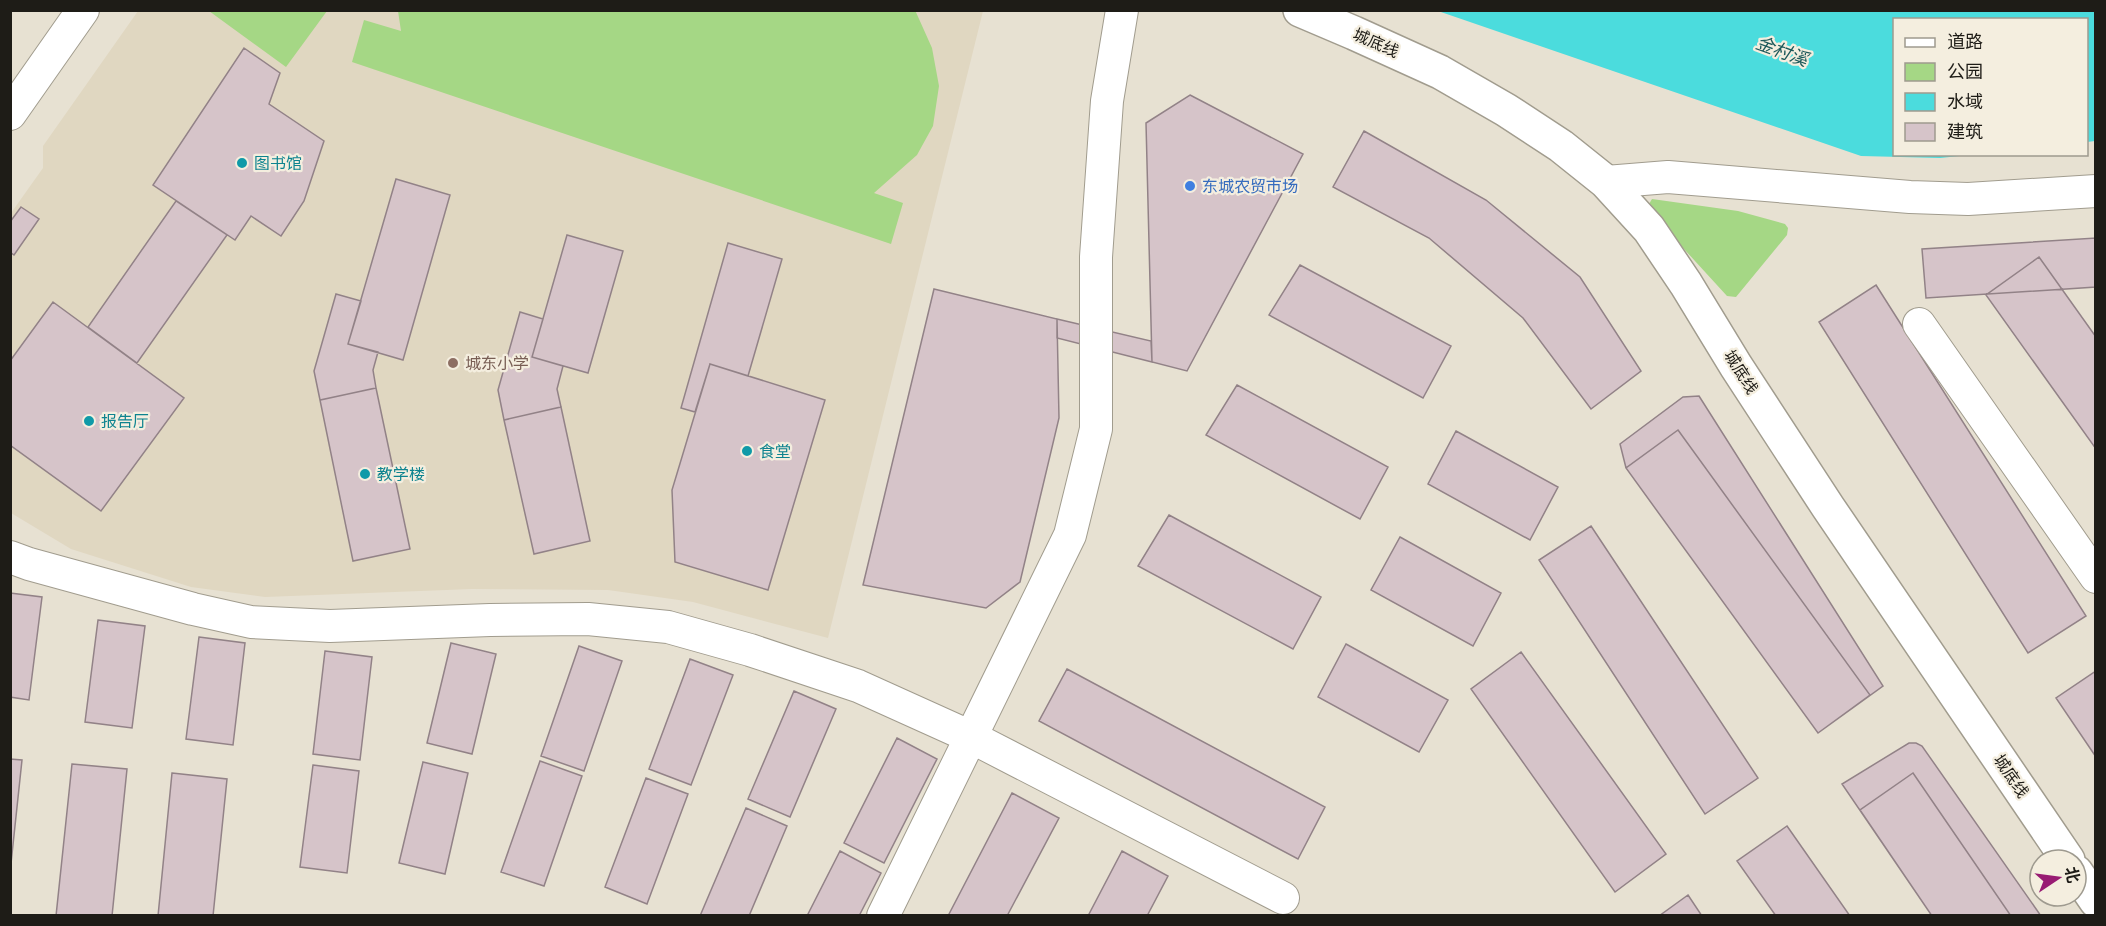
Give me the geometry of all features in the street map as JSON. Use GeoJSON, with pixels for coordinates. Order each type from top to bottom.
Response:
{"type":"FeatureCollection","features":[{"type":"Feature","properties":{"kind":"main road","name":"城底线"},"geometry":{"type":"LineString","coordinates":[[1300,10],[1440,72],[1506,110],[1561,146],[1606,182],[1649,229],[1828,507],[2060,848]]}},
{"type":"Feature","properties":{"kind":"street"},"geometry":{"type":"LineString","coordinates":[[10,114],[83,10]]}},
{"type":"Feature","properties":{"kind":"street"},"geometry":{"type":"LineString","coordinates":[[883,915],[1070,535],[1095,429],[1096,257],[1107,101],[1122,10]]}},
{"type":"Feature","properties":{"kind":"street"},"geometry":{"type":"LineString","coordinates":[[1606,182],[1668,177],[1968,200],[2096,191]]}},
{"type":"Feature","properties":{"kind":"street"},"geometry":{"type":"LineString","coordinates":[[1919,324],[2096,577]]}},
{"type":"Feature","properties":{"kind":"street"},"geometry":{"type":"LineString","coordinates":[[10,557],[149,597],[251,622],[330,626],[588,619],[668,627],[750,650],[858,686],[971,737],[1283,898]]}},
{"type":"Feature","properties":{"kind":"shaded area","name":"城东小学"},"geometry":{"type":"Polygon","coordinates":[[[138,11],[983,11],[828,638],[693,602],[608,590],[472,589],[265,597],[191,587],[71,549],[11,513],[11,213],[43,168],[43,146],[138,11]]]}},
{"type":"Feature","properties":{"kind":"green space"},"geometry":{"type":"Polygon","coordinates":[[[915,10],[932,48],[939,86],[933,126],[917,155],[874,193],[903,203],[891,244],[352,62],[364,20],[401,31],[398,11],[915,10]]]}},
{"type":"Feature","properties":{"kind":"green space"},"geometry":{"type":"Polygon","coordinates":[[[209,11],[327,11],[286,67],[209,11]]]}},
{"type":"Feature","properties":{"kind":"green space"},"geometry":{"type":"Polygon","coordinates":[[[1652,199],[1738,211],[1785,224],[1788,228],[1787,235],[1736,297],[1727,296],[1652,214],[1649,204],[1652,199]]]}},
{"type":"Feature","properties":{"kind":"water","name":"金村溪"},"geometry":{"type":"Polygon","coordinates":[[[1438,11],[2095,11],[2095,141],[2088,142],[2088,18],[1893,18],[1893,156],[1959,156],[1940,158],[1861,156],[1438,11]]]}},
{"type":"Feature","properties":{"kind":"building","name":"图书馆"},"geometry":{"type":"Polygon","coordinates":[[[244,48],[280,73],[269,104],[324,141],[304,201],[281,236],[251,216],[235,240],[153,185],[244,48]]]}},
{"type":"Feature","properties":{"kind":"building"},"geometry":{"type":"Polygon","coordinates":[[[1190,95],[1303,154],[1187,371],[1152,362],[1146,123],[1190,95]]]}},
{"type":"Feature","properties":{"kind":"building"},"geometry":{"type":"Polygon","coordinates":[[[1364,131],[1486,200],[1580,277],[1641,371],[1591,409],[1523,318],[1429,238],[1333,187],[1364,131]]]}},
{"type":"Feature","properties":{"kind":"building"},"geometry":{"type":"Polygon","coordinates":[[[396,179],[450,195],[403,360],[348,344],[396,179]]]}},
{"type":"Feature","properties":{"kind":"building"},"geometry":{"type":"Polygon","coordinates":[[[176,201],[227,235],[137,363],[88,327],[176,201]]]}},
{"type":"Feature","properties":{"kind":"building"},"geometry":{"type":"Polygon","coordinates":[[[21,207],[39,219],[14,255],[10,252],[10,222],[21,207]]]}},
{"type":"Feature","properties":{"kind":"building"},"geometry":{"type":"Polygon","coordinates":[[[567,235],[623,251],[588,373],[532,357],[567,235]]]}},
{"type":"Feature","properties":{"kind":"building"},"geometry":{"type":"Polygon","coordinates":[[[2096,238],[2096,287],[1926,298],[1922,249],[2096,238]]]}},
{"type":"Feature","properties":{"kind":"building"},"geometry":{"type":"Polygon","coordinates":[[[728,243],[782,259],[748,376],[710,364],[695,412],[681,408],[728,243]]]}},
{"type":"Feature","properties":{"kind":"building"},"geometry":{"type":"Polygon","coordinates":[[[2039,257],[2096,337],[2096,449],[1986,295],[2039,257]]]}},
{"type":"Feature","properties":{"kind":"building"},"geometry":{"type":"Polygon","coordinates":[[[1300,265],[1451,346],[1423,398],[1269,315],[1300,265]]]}},
{"type":"Feature","properties":{"kind":"building"},"geometry":{"type":"Polygon","coordinates":[[[1876,285],[2086,616],[2028,653],[1819,322],[1876,285]]]}},
{"type":"Feature","properties":{"kind":"building"},"geometry":{"type":"Polygon","coordinates":[[[934,289],[1057,319],[1059,418],[1020,582],[986,608],[863,585],[934,289]]]}},
{"type":"Feature","properties":{"kind":"building"},"geometry":{"type":"Polygon","coordinates":[[[336,294],[361,301],[348,344],[378,352],[373,370],[376,388],[320,400],[314,371],[336,294]]]}},
{"type":"Feature","properties":{"kind":"building","name":"报告厅"},"geometry":{"type":"Polygon","coordinates":[[[53,302],[184,398],[101,511],[10,445],[10,361],[53,302]]]}},
{"type":"Feature","properties":{"kind":"building"},"geometry":{"type":"Polygon","coordinates":[[[520,312],[543,319],[532,357],[563,366],[557,389],[561,407],[504,420],[498,390],[520,312]]]}},
{"type":"Feature","properties":{"kind":"building"},"geometry":{"type":"Polygon","coordinates":[[[1057,319],[1151,341],[1152,362],[1057,338],[1057,319]]]}},
{"type":"Feature","properties":{"kind":"building","name":"食堂"},"geometry":{"type":"Polygon","coordinates":[[[710,364],[825,400],[768,590],[675,562],[672,490],[710,364]]]}},
{"type":"Feature","properties":{"kind":"building"},"geometry":{"type":"Polygon","coordinates":[[[1237,385],[1388,467],[1360,519],[1206,435],[1237,385]]]}},
{"type":"Feature","properties":{"kind":"building","name":"教学楼"},"geometry":{"type":"Polygon","coordinates":[[[376,388],[410,549],[353,561],[320,400],[376,388]]]}},
{"type":"Feature","properties":{"kind":"building"},"geometry":{"type":"Polygon","coordinates":[[[1699,396],[1883,686],[1818,733],[1626,468],[1620,444],[1683,397],[1699,396]]]}},
{"type":"Feature","properties":{"kind":"building"},"geometry":{"type":"Polygon","coordinates":[[[561,407],[590,541],[534,554],[504,420],[561,407]]]}},
{"type":"Feature","properties":{"kind":"building"},"geometry":{"type":"Polygon","coordinates":[[[1678,430],[1870,695],[1818,733],[1626,468],[1678,430]]]}},
{"type":"Feature","properties":{"kind":"building"},"geometry":{"type":"Polygon","coordinates":[[[1456,431],[1558,487],[1530,540],[1428,484],[1456,431]]]}},
{"type":"Feature","properties":{"kind":"building"},"geometry":{"type":"Polygon","coordinates":[[[1169,515],[1321,597],[1293,649],[1138,566],[1169,515]]]}},
{"type":"Feature","properties":{"kind":"building"},"geometry":{"type":"Polygon","coordinates":[[[1591,526],[1758,778],[1705,814],[1539,560],[1591,526]]]}},
{"type":"Feature","properties":{"kind":"building"},"geometry":{"type":"Polygon","coordinates":[[[1400,537],[1501,593],[1473,646],[1371,590],[1400,537]]]}},
{"type":"Feature","properties":{"kind":"building"},"geometry":{"type":"Polygon","coordinates":[[[10,593],[42,597],[29,700],[10,697],[10,593]]]}},
{"type":"Feature","properties":{"kind":"building"},"geometry":{"type":"Polygon","coordinates":[[[98,620],[145,626],[132,728],[85,722],[98,620]]]}},
{"type":"Feature","properties":{"kind":"building"},"geometry":{"type":"Polygon","coordinates":[[[199,637],[245,643],[233,745],[186,739],[199,637]]]}},
{"type":"Feature","properties":{"kind":"building"},"geometry":{"type":"Polygon","coordinates":[[[451,643],[496,654],[472,754],[427,743],[451,643]]]}},
{"type":"Feature","properties":{"kind":"building"},"geometry":{"type":"Polygon","coordinates":[[[1346,644],[1448,700],[1419,752],[1318,697],[1346,644]]]}},
{"type":"Feature","properties":{"kind":"building"},"geometry":{"type":"Polygon","coordinates":[[[579,646],[622,661],[584,771],[541,756],[579,646]]]}},
{"type":"Feature","properties":{"kind":"building"},"geometry":{"type":"Polygon","coordinates":[[[325,651],[372,657],[360,760],[313,754],[325,651]]]}},
{"type":"Feature","properties":{"kind":"building"},"geometry":{"type":"Polygon","coordinates":[[[1521,652],[1666,854],[1615,892],[1471,689],[1521,652]]]}},
{"type":"Feature","properties":{"kind":"building"},"geometry":{"type":"Polygon","coordinates":[[[690,659],[733,675],[691,785],[649,769],[690,659]]]}},
{"type":"Feature","properties":{"kind":"building"},"geometry":{"type":"Polygon","coordinates":[[[1067,669],[1325,807],[1298,859],[1039,721],[1067,669]]]}},
{"type":"Feature","properties":{"kind":"building"},"geometry":{"type":"Polygon","coordinates":[[[2096,671],[2096,757],[2056,698],[2096,671]]]}},
{"type":"Feature","properties":{"kind":"building"},"geometry":{"type":"Polygon","coordinates":[[[794,691],[836,709],[790,817],[748,799],[794,691]]]}},
{"type":"Feature","properties":{"kind":"building"},"geometry":{"type":"Polygon","coordinates":[[[897,738],[937,759],[884,863],[844,843],[897,738]]]}},
{"type":"Feature","properties":{"kind":"building"},"geometry":{"type":"Polygon","coordinates":[[[1909,743],[1922,746],[2028,897],[2028,908],[2035,908],[2041,916],[1932,916],[1842,784],[1909,743]]]}},
{"type":"Feature","properties":{"kind":"building"},"geometry":{"type":"Polygon","coordinates":[[[10,759],[22,760],[10,873],[10,759]]]}},
{"type":"Feature","properties":{"kind":"building"},"geometry":{"type":"Polygon","coordinates":[[[540,761],[582,776],[544,886],[501,872],[540,761]]]}},
{"type":"Feature","properties":{"kind":"building"},"geometry":{"type":"Polygon","coordinates":[[[423,762],[468,773],[445,874],[399,863],[423,762]]]}},
{"type":"Feature","properties":{"kind":"building"},"geometry":{"type":"Polygon","coordinates":[[[72,764],[127,769],[112,916],[56,916],[72,764]]]}},
{"type":"Feature","properties":{"kind":"building"},"geometry":{"type":"Polygon","coordinates":[[[313,765],[359,771],[347,873],[300,867],[313,765]]]}},
{"type":"Feature","properties":{"kind":"building"},"geometry":{"type":"Polygon","coordinates":[[[172,773],[227,779],[213,916],[158,916],[172,773]]]}},
{"type":"Feature","properties":{"kind":"building"},"geometry":{"type":"Polygon","coordinates":[[[1913,773],[2011,916],[1932,916],[1860,810],[1913,773]]]}},
{"type":"Feature","properties":{"kind":"building"},"geometry":{"type":"Polygon","coordinates":[[[646,778],[688,794],[647,904],[605,887],[646,778]]]}},
{"type":"Feature","properties":{"kind":"building"},"geometry":{"type":"Polygon","coordinates":[[[1012,793],[1059,818],[1007,916],[948,916],[1012,793]]]}},
{"type":"Feature","properties":{"kind":"building"},"geometry":{"type":"Polygon","coordinates":[[[746,808],[787,826],[749,916],[700,916],[746,808]]]}},
{"type":"Feature","properties":{"kind":"building"},"geometry":{"type":"Polygon","coordinates":[[[1787,826],[1850,916],[1776,916],[1737,861],[1787,826]]]}},
{"type":"Feature","properties":{"kind":"building"},"geometry":{"type":"Polygon","coordinates":[[[840,851],[881,873],[859,916],[807,916],[840,851]]]}},
{"type":"Feature","properties":{"kind":"building"},"geometry":{"type":"Polygon","coordinates":[[[1122,851],[1168,876],[1147,916],[1088,916],[1122,851]]]}},
{"type":"Feature","properties":{"kind":"building"},"geometry":{"type":"Polygon","coordinates":[[[1688,895],[1702,916],[1659,916],[1688,895]]]}},
{"type":"Feature","properties":{"kind":"place","name":"图书馆"},"geometry":{"type":"Point","coordinates":[242,163]}},
{"type":"Feature","properties":{"kind":"place","name":"东城农贸市场"},"geometry":{"type":"Point","coordinates":[1190,186]}},
{"type":"Feature","properties":{"kind":"place","name":"城东小学"},"geometry":{"type":"Point","coordinates":[453,363]}},
{"type":"Feature","properties":{"kind":"place","name":"报告厅"},"geometry":{"type":"Point","coordinates":[89,421]}},
{"type":"Feature","properties":{"kind":"place","name":"食堂"},"geometry":{"type":"Point","coordinates":[747,451]}},
{"type":"Feature","properties":{"kind":"place","name":"教学楼"},"geometry":{"type":"Point","coordinates":[365,474]}}]}
